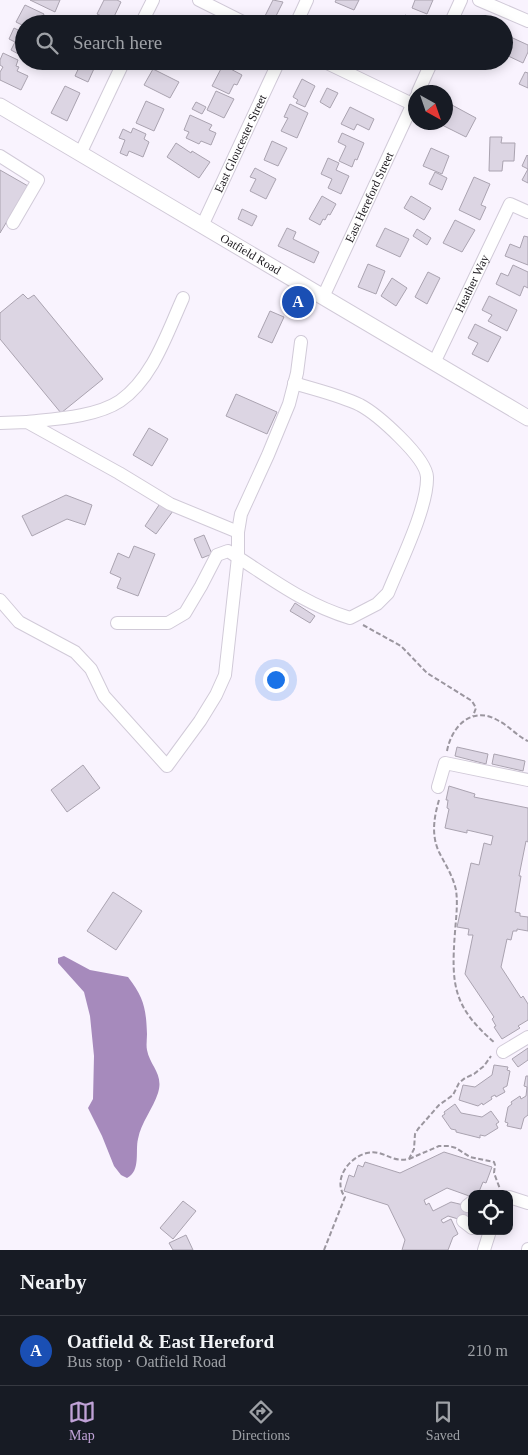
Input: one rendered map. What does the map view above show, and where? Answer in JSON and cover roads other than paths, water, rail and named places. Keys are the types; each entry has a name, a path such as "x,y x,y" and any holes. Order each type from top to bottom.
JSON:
{"main road":[{"name":"Oatfield Road","path":"0,106 528,418"}],"street":[{"path":"146,15 153,0"},
{"path":"199,0 229,15"},
{"path":"300,15 307,0"},
{"path":"454,15 461,0"},
{"path":"479,0 528,21"},
{"path":"80,154 120,70"},
{"name":"East Gloucester Street","path":"202,226 275,70"},
{"path":"345,70 408,95"},
{"name":"East Hereford Street","path":"421,85 428,70"},
{"name":"East Hereford Street","path":"323,297 408,113"},
{"path":"0,156 38,180 12,222"},
{"name":"Heather Way","path":"434,363 510,204 528,212"},
{"path":"0,423 65,418 92,412 119,402 138,384 152,365 183,298"},
{"path":"0,600 19,622 76,652 91,669 104,696 167,766 200,721 216,695 225,675 238,557 240,514 289,404 301,342"},
{"path":"117,623 168,623 185,613 217,555 228,551 276,584 329,612 350,618 377,604 388,593 425,496 427,475 422,462 404,441 362,406 294,383"},
{"path":"27,422 119,472 170,504 238,532"},
{"path":"438,787 444,763 528,780"},
{"path":"501,1049 528,1037"},
{"path":"513,1198 528,1203"}],"place":[{"name":"Oatfield & East Hereford","path":"298,302"}]}
